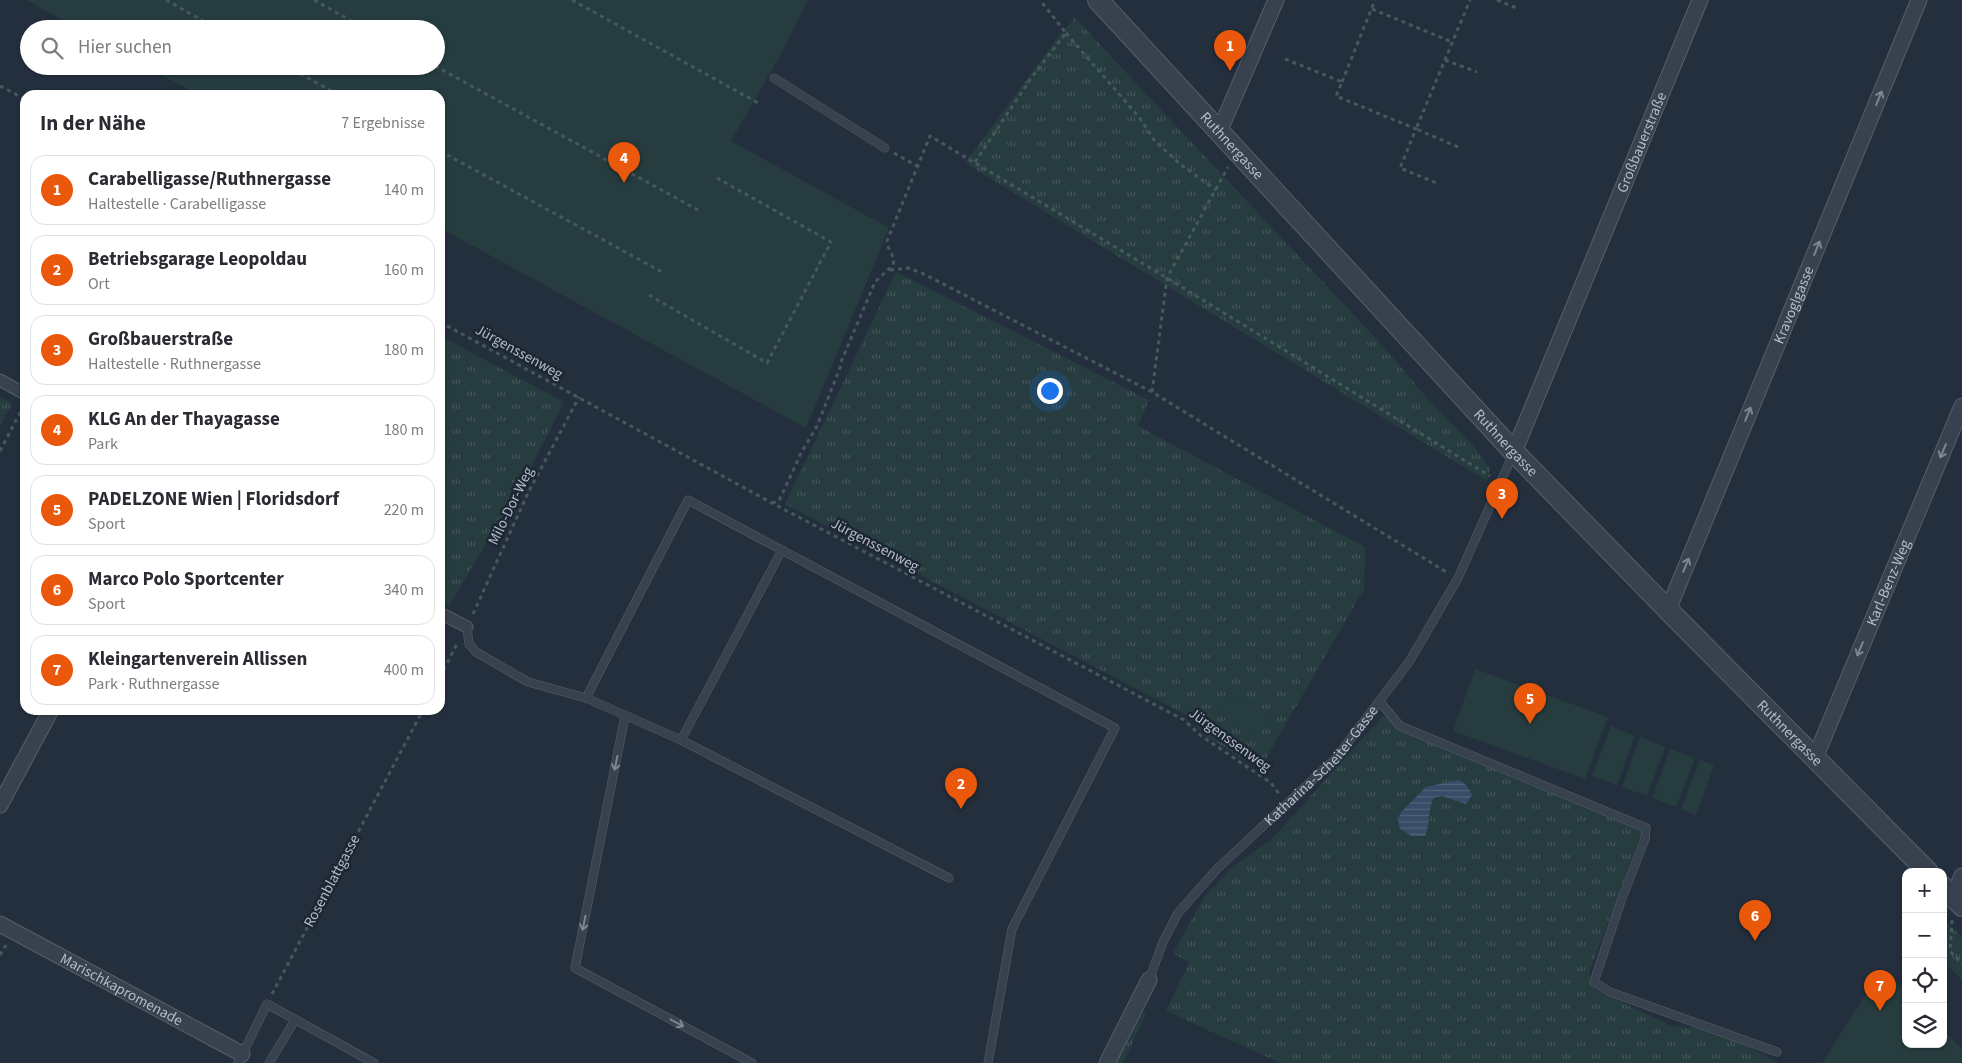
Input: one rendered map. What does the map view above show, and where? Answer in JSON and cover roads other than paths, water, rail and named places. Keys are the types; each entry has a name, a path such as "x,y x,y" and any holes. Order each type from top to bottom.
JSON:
{"street":[{"name":"Ruthnergasse","path":"1098,0 1514,452 1924,868"},
{"path":"1219,132 1276,0"},
{"name":"Großbauerstraße","path":"1514,452 1700,0"},
{"name":"Kravoglgasse","path":"1668,610 1919,0"},
{"path":"0,380 20,391"},
{"name":"Karl-Benz-Weg","path":"1815,758 1962,406"},
{"path":"445,616 467,627"},
{"path":"0,805 49,715"},
{"path":"1953,897 1962,876"},
{"name":"Marischkapromenade","path":"0,924 240,1058"},
{"name":"Katharina-Scheiter-Gasse","path":"1107,1063 1150,980"}],"lane":[{"path":"774,78 885,148"},
{"name":"Katharina-Scheiter-Gasse","path":"1150,980 1163,942 1178,913 1217,869 1336,758 1409,662 1458,578 1514,452"},
{"path":"586,698 688,500 1115,728 1012,929 988,1063"},
{"path":"681,740 782,550"},
{"path":"467,627 469,644 476,652 528,682 586,698 681,740 949,878"},
{"path":"1380,702 1400,726 1646,828 1645,839 1621,901 1594,982 1610,992 1778,1052"},
{"path":"625,716 575,968 752,1063"},
{"path":"240,1058 267,1004 374,1063"},
{"path":"270,1063 295,1020"}],"water":[{"path":"1458,780 1463,782 1472,795 1466,804 1442,796 1434,798 1430,806 1425,836 1412,836 1400,829 1398,819 1401,812 1426,787"}],"place":[{"name":"Carabelligasse/Ruthnergasse","path":"1230,71"},
{"name":"KLG An der Thayagasse","path":"624,183"},
{"name":"Großbauerstraße","path":"1502,519"},
{"name":"PADELZONE Wien | Floridsdorf","path":"1530,724"},
{"name":"Betriebsgarage Leopoldau","path":"961,809"},
{"name":"Marco Polo Sportcenter","path":"1755,941"},
{"name":"Kleingartenverein Allissen","path":"1880,1011"}]}
